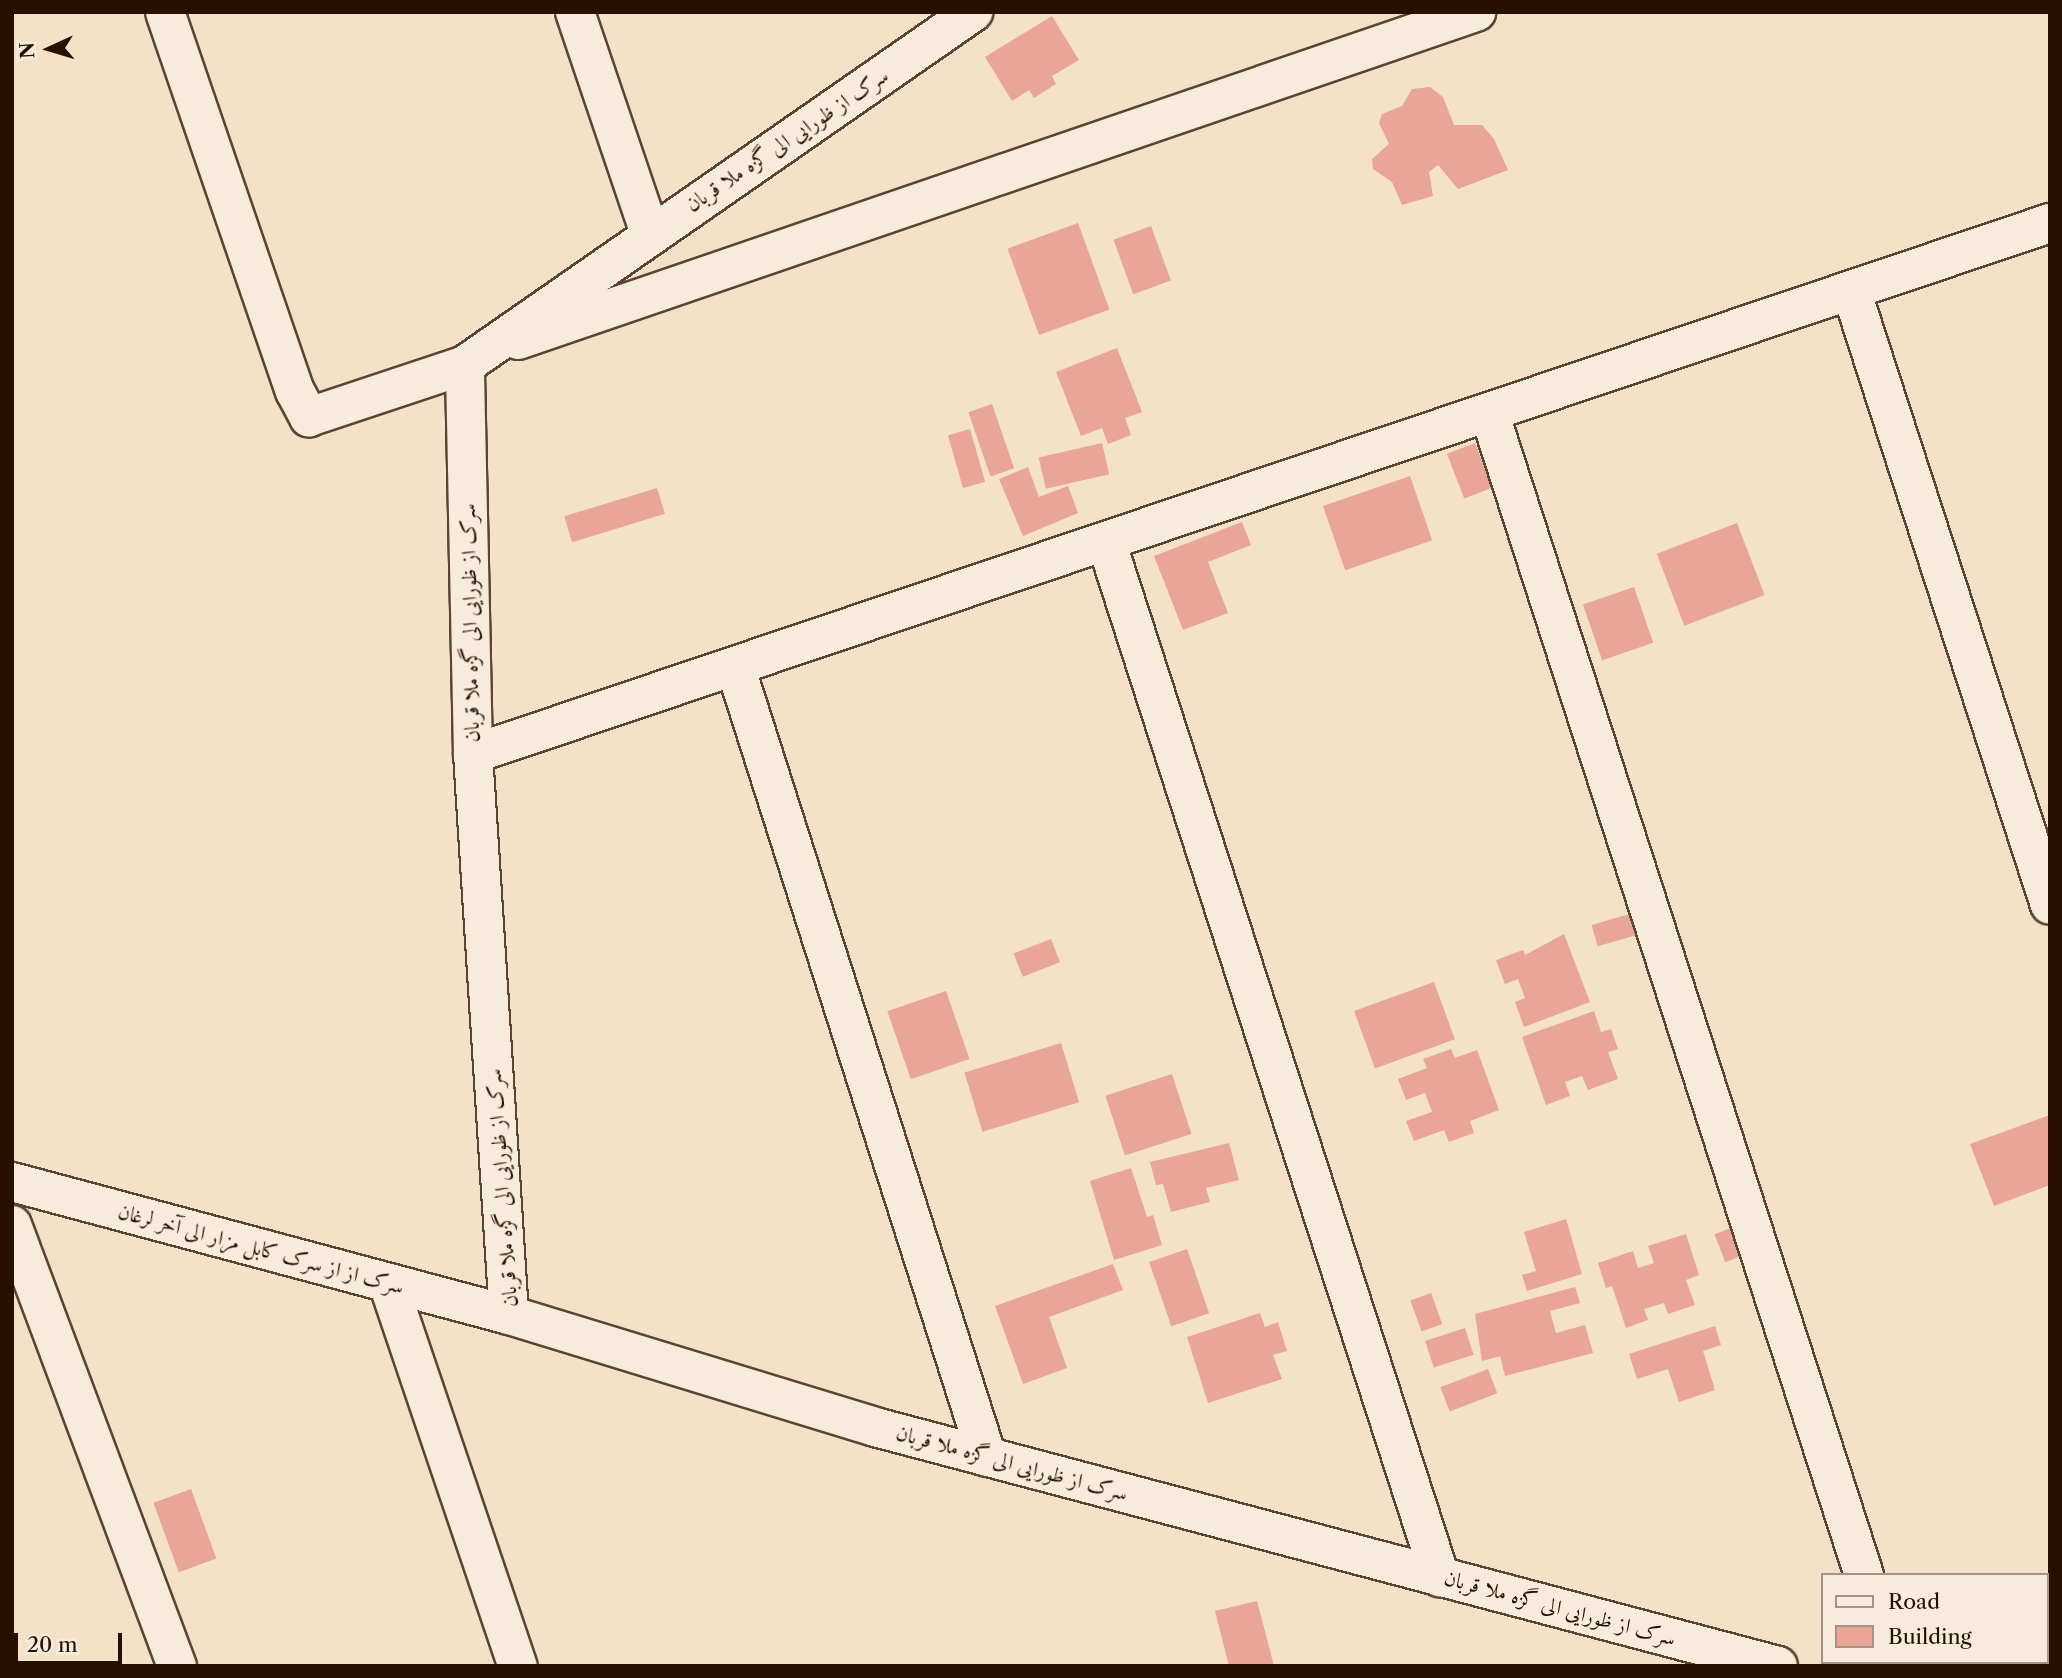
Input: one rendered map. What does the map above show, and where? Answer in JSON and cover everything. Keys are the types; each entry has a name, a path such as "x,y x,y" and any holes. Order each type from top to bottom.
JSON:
{"street":[{"path":"165,12 295,391 309,416 1476,12"},
{"path":"575,12 650,234"},
{"name":"سرک از ظورایی الی گزه ملا قربان","path":"973,12 650,234 479,357 473,754 509,1315 987,1457 1778,1666"},
{"path":"473,754 2050,223"},
{"path":"1851,290 2050,905"},
{"path":"1489,412 1863,1573"},
{"path":"1106,541 1440,1577"},
{"path":"735,666 987,1457"},
{"name":"سرک از از سرک کابل مزار الی آخر لرغان","path":"12,1182 509,1315"},
{"path":"12,1225 177,1666"},
{"path":"388,1283 518,1666"},
{"path":"2043,1666 2050,1664"}],"building":[{"path":"1052,16 1079,60 1052,76 1056,84 1034,98 1029,90 1012,101 985,57"},
{"path":"1430,87 1443,97 1454,125 1482,125 1494,139 1508,170 1458,189 1438,165 1429,172 1433,196 1402,205 1392,182 1373,169 1372,159 1389,144 1379,123 1382,114 1402,106 1412,89"},
{"path":"1078,223 1109,309 1039,335 1008,249"},
{"path":"1151,226 1171,281 1133,294 1113,240"},
{"path":"1117,348 1142,412 1125,418 1131,435 1108,444 1102,428 1081,436 1056,372"},
{"path":"992,404 1014,468 991,476 968,412"},
{"path":"970,429 985,482 963,488 948,435"},
{"path":"1102,443 1109,474 1046,489 1039,458"},
{"path":"1475,443 1492,488 1464,499 1447,454"},
{"path":"1028,467 1039,497 1068,486 1078,513 1023,536 999,479"},
{"path":"1410,476 1432,540 1345,570 1323,506"},
{"path":"657,488 665,514 572,542 564,516"},
{"path":"1242,522 1251,545 1208,562 1228,613 1183,630 1154,556"},
{"path":"1737,523 1765,595 1684,626 1657,554"},
{"path":"1634,587 1653,643 1602,660 1583,605"},
{"path":"1630,914 1636,935 1598,946 1592,925"},
{"path":"1564,934 1590,1002 1524,1027 1515,1002 1525,998 1518,979 1505,984 1496,960 1523,950 1525,955"},
{"path":"1051,939 1060,962 1023,977 1014,953"},
{"path":"1434,982 1455,1039 1375,1068 1354,1011"},
{"path":"946,991 969,1059 911,1079 887,1011"},
{"path":"1594,1011 1601,1032 1611,1029 1618,1049 1608,1052 1618,1079 1588,1090 1582,1076 1565,1082 1570,1096 1546,1105 1522,1037"},
{"path":"1061,1043 1079,1102 983,1132 964,1073"},
{"path":"1451,1049 1455,1058 1477,1050 1499,1110 1470,1121 1474,1133 1449,1142 1444,1130 1414,1141 1406,1121 1432,1112 1425,1093 1406,1100 1398,1079 1427,1068 1423,1059"},
{"path":"1172,1074 1191,1134 1125,1156 1105,1096"},
{"path":"2050,1115 2050,1185 1994,1206 1970,1144"},
{"path":"1229,1143 1239,1180 1206,1188 1210,1202 1171,1212 1163,1184 1156,1185 1150,1162"},
{"path":"1131,1168 1147,1217 1153,1215 1162,1245 1114,1260 1090,1181"},
{"path":"1566,1219 1582,1274 1527,1291 1522,1275 1536,1271 1524,1232"},
{"path":"1736,1226 1747,1254 1725,1262 1715,1234"},
{"path":"1686,1234 1699,1275 1686,1280 1695,1305 1668,1314 1664,1303 1644,1309 1648,1320 1626,1328 1612,1286 1606,1288 1598,1263 1633,1251 1638,1268 1654,1263 1648,1246"},
{"path":"1187,1249 1209,1313 1171,1326 1149,1262"},
{"path":"1113,1264 1123,1290 1049,1317 1067,1368 1023,1384 995,1306"},
{"path":"1575,1287 1580,1303 1550,1311 1556,1333 1585,1325 1593,1353 1505,1376 1500,1356 1482,1361 1475,1314"},
{"path":"1431,1293 1442,1324 1422,1332 1410,1301"},
{"path":"1260,1313 1265,1327 1278,1322 1287,1351 1273,1355 1282,1379 1208,1403 1187,1337"},
{"path":"1715,1326 1721,1345 1703,1351 1715,1390 1679,1402 1668,1369 1637,1379 1629,1354"},
{"path":"1465,1328 1474,1355 1434,1368 1425,1341"},
{"path":"1488,1369 1497,1393 1450,1412 1440,1387"},
{"path":"191,1489 216,1559 179,1572 153,1503"},
{"path":"1257,1601 1274,1666 1229,1666 1215,1611"}]}
